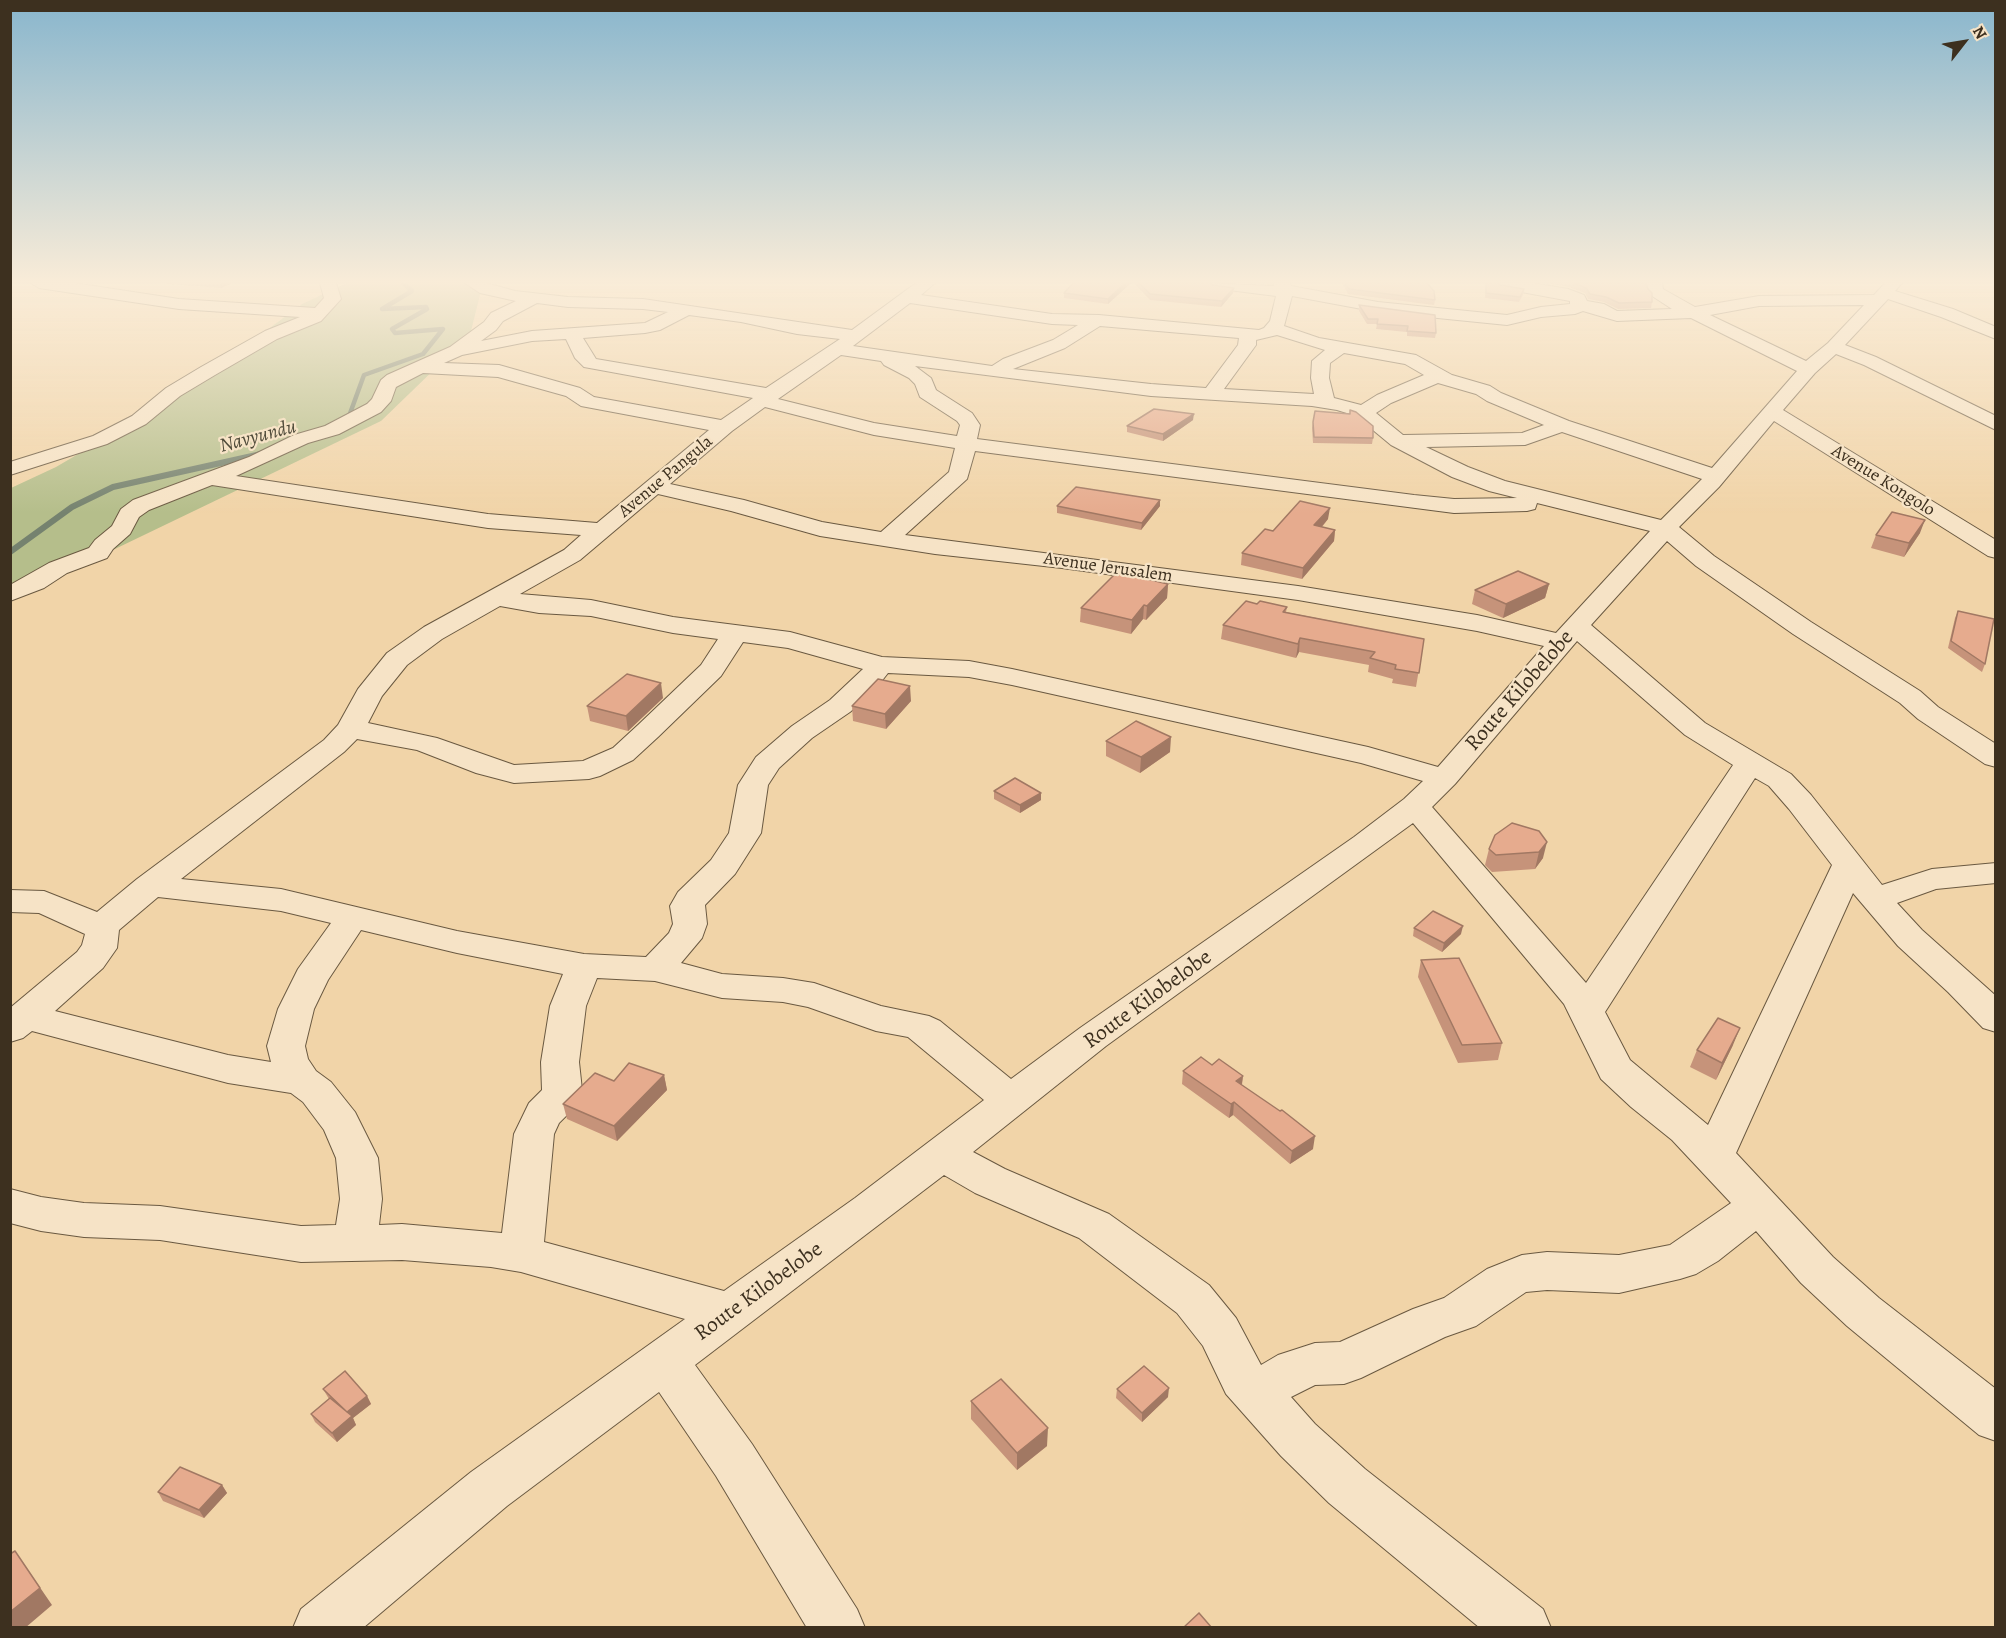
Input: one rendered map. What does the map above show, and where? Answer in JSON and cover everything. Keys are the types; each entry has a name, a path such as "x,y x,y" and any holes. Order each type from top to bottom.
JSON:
{"street":[{"path":"10,469 66,452 113,434 139,420 165,398 228,359"},
{"path":"10,594 35,583 58,568 99,552 122,529 134,509 256,461 301,438 343,426 374,408 381,401 388,384 394,378 439,359"},
{"path":"586,359 590,363 767,398 874,429 1454,506 1561,502"},
{"name":"Avenue Pangula","path":"102,928 114,914 149,885 334,746 350,729 369,694 397,659 433,633 572,555 725,427 824,359"},
{"path":"887,539 959,474 970,425 965,417 927,393 924,382 916,374 888,359"},
{"path":"906,359 995,372 1210,395 1325,402 1363,412 1398,441 1460,472 1497,486 1666,528 1704,561 1802,628 1910,697 1928,713 1995,758"},
{"path":"995,372 1018,359"},
{"path":"1210,395 1236,359"},
{"path":"1323,359 1321,361 1320,378 1325,402"},
{"path":"1409,359 1440,375 1483,390 1494,397 1562,424 1716,476"},
{"name":"Route Kilobelobe","path":"320,1628 489,1489 666,1362 728,1312 870,1210 1093,1037 1415,806 1444,778 1570,634 1820,359"},
{"path":"1845,359 1870,361 1995,424"},
{"path":"422,368 499,371 563,388 588,402 725,427"},
{"path":"1363,412 1384,399 1440,375"},
{"name":"Avenue Kongolo","path":"1771,411 1995,551"},
{"path":"1398,441 1525,439 1562,424"},
{"path":"207,479 488,521 601,530"},
{"name":"Avenue Jerusalem","path":"655,487 736,505 820,529 1299,593 1477,623 1570,634"},
{"path":"497,598 538,605 591,608 673,625 736,632 813,645 881,665 969,669 1012,677 1368,756 1444,778"},
{"path":"350,729 396,736 427,744 487,767 514,774 589,770 623,754 655,724 711,670 736,632"},
{"path":"1570,634 1611,658 1695,729 1780,780 1800,802 1875,899 1910,938 1961,983 1995,1019"},
{"path":"655,969 685,938 690,924 687,906 690,900 723,867 745,833 753,785 767,763 802,732 840,706 863,686 881,665"},
{"path":"1585,1013 1750,762"},
{"path":"1415,806 1579,998 1615,1069 1714,1156 1757,1207 1817,1270 1863,1312 1995,1419"},
{"path":"1714,1156 1848,866"},
{"path":"1875,899 1932,879 1995,873"},
{"path":"149,885 281,900 457,942 584,966 655,969 722,986 783,990 814,996 876,1018 916,1025 927,1030 1012,1102"},
{"path":"10,901 44,902 102,928 99,948 90,960 18,1022"},
{"path":"353,916 320,964 296,1009 286,1046 289,1060 302,1081 317,1092 341,1123 357,1158 361,1199 355,1243"},
{"path":"521,1254 534,1134 543,1114 555,1103 562,1090 560,1062 568,1006 584,966"},
{"path":"18,1022 228,1069 302,1081"},
{"path":"942,1155 990,1181 1094,1226 1193,1299 1220,1332 1243,1380 1298,1440 1347,1486 1524,1628"},
{"path":"10,1206 41,1214 84,1220 160,1223 301,1244 454,1245 521,1254 728,1312"},
{"path":"1257,1396 1271,1384 1295,1370 1316,1364 1344,1363 1429,1323 1460,1312 1503,1282 1522,1274 1547,1271 1619,1274 1680,1261 1702,1248 1757,1207"},
{"path":"666,1362 734,1460 838,1628"}],"green space":[{"path":"227,359 445,359 381,421 11,599 11,488 56,467 181,394"}],"building":[{"path":"1154,409 1194,414 1163,434 1127,426"},
{"path":"1350,410 1373,426 1373,438 1314,437 1315,411 1350,414"},
{"path":"1076,487 1160,500 1142,523 1057,506"},
{"path":"1300,501 1330,508 1314,525 1335,530 1303,568 1242,553 1265,529 1273,531"},
{"path":"1892,512 1925,520 1909,543 1876,535"},
{"path":"1518,571 1549,584 1506,604 1475,590"},
{"path":"1117,572 1168,584 1147,606 1144,605 1132,620 1081,608"},
{"path":"1246,601 1257,604 1260,601 1287,607 1283,612 1424,639 1419,673 1395,669 1396,665 1370,658 1375,652 1300,638 1298,644 1223,625"},
{"path":"1958,611 1994,619 1985,664 1951,641"},
{"path":"627,674 661,683 626,716 587,706"},
{"path":"878,679 910,686 885,714 852,706"},
{"path":"1136,721 1171,737 1141,757 1106,741"},
{"path":"1015,778 1041,793 1020,805 994,791"},
{"path":"1512,823 1539,831 1547,842 1539,852 1496,855 1489,849 1495,835"},
{"path":"1433,911 1463,926 1444,943 1414,928"},
{"path":"1459,958 1502,1043 1462,1045 1421,960"},
{"path":"1718,1018 1740,1028 1722,1063 1697,1050"},
{"path":"1201,1057 1212,1065 1219,1059 1243,1076 1236,1081 1280,1111 1282,1110 1315,1136 1292,1151 1234,1102 1231,1104 1183,1071"},
{"path":"629,1063 664,1075 614,1126 563,1104 595,1073 614,1081"},
{"path":"1144,1366 1169,1388 1142,1413 1117,1389"},
{"path":"345,1371 367,1396 347,1412 323,1389"},
{"path":"1001,1379 1048,1428 1017,1453 971,1401"},
{"path":"330,1398 352,1416 332,1433 311,1414"},
{"path":"180,1467 222,1485 199,1510 158,1492"},
{"path":"15,1551 40,1588 10,1612 10,1554"},
{"path":"1199,1613 1212,1628 1183,1628"}],"waterway":[{"name":"Navyundu","path":"345,421 348,419 364,375 408,359"},
{"name":"Navyundu","path":"10,552 72,507 113,487 261,454"}]}
